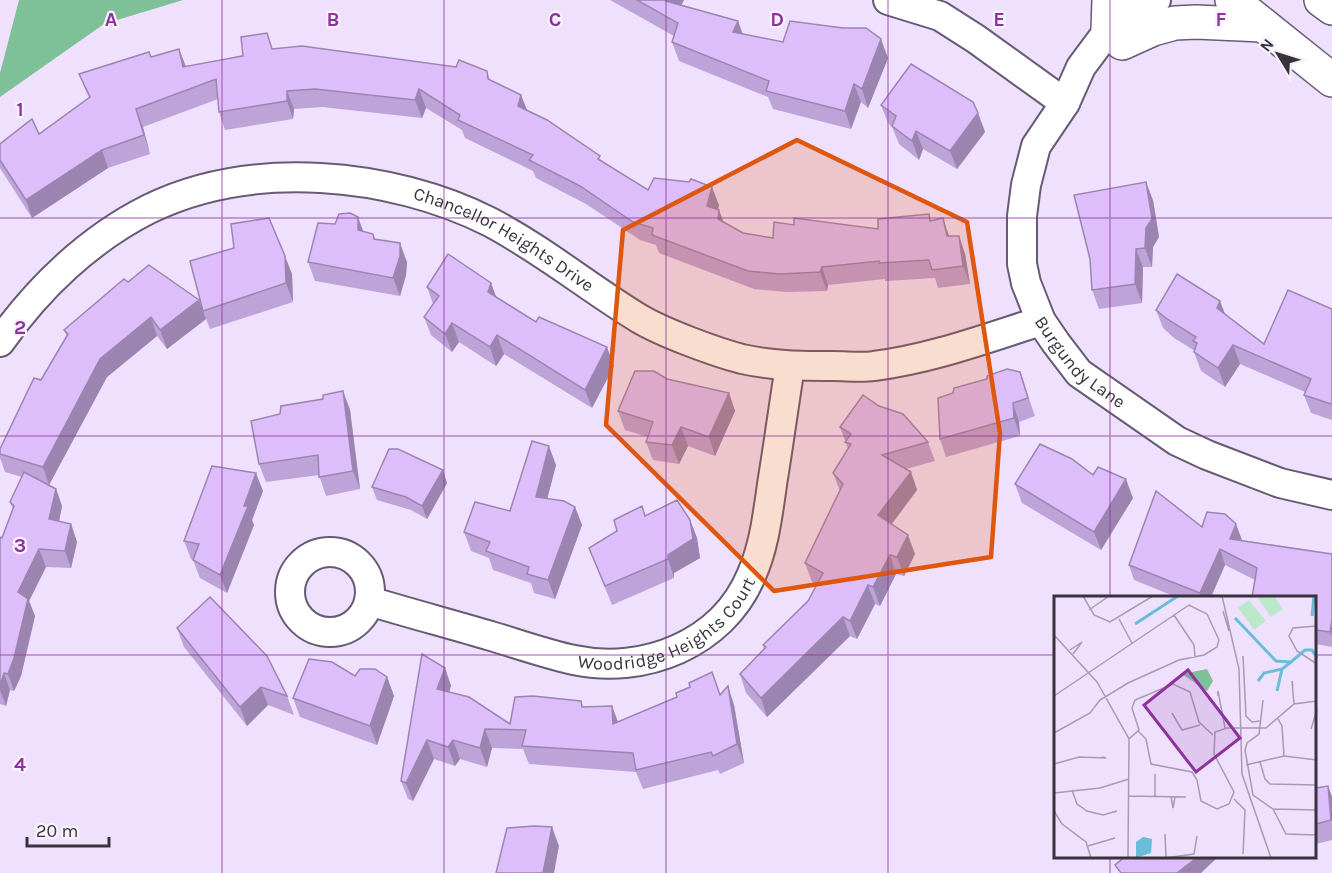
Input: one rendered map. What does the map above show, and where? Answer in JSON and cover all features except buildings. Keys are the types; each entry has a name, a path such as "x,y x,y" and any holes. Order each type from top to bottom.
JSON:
{"highway":[{"path":"1232,0 1332,80"},
{"path":"1322,0 1332,8"},
{"path":"1113,24 1153,29 1174,23 1196,22 1263,25"}],"street":[{"path":"888,0 940,16 976,39 1065,104"},
{"name":"Burgundy Lane","path":"1131,0 1081,67 1065,104 1036,146 1026,184 1022,216 1022,264 1026,283 1041,321 1079,373 1177,441 1280,483 1332,495"},
{"name":"Burgundy Lane","path":"1113,24 1156,0"},
{"name":"Chancellor Heights Drive","path":"0,342 21,312 73,261 104,237 150,209 198,191 239,182 287,178 340,179 397,189 439,200 489,222 538,250 643,320 692,341 741,358 790,366 872,366 932,355 1041,321"},
{"name":"Woodridge Heights Court","path":"369,601 575,660 611,664 639,662 669,654 688,645 715,626 735,603 754,568 761,549 790,366"}],"highlighted area":[{"path":"797,140 967,222 1000,433 991,557 774,591 606,425 623,230"}],"green space":[{"path":"19,0 183,0 104,24 0,97 0,73"}]}
